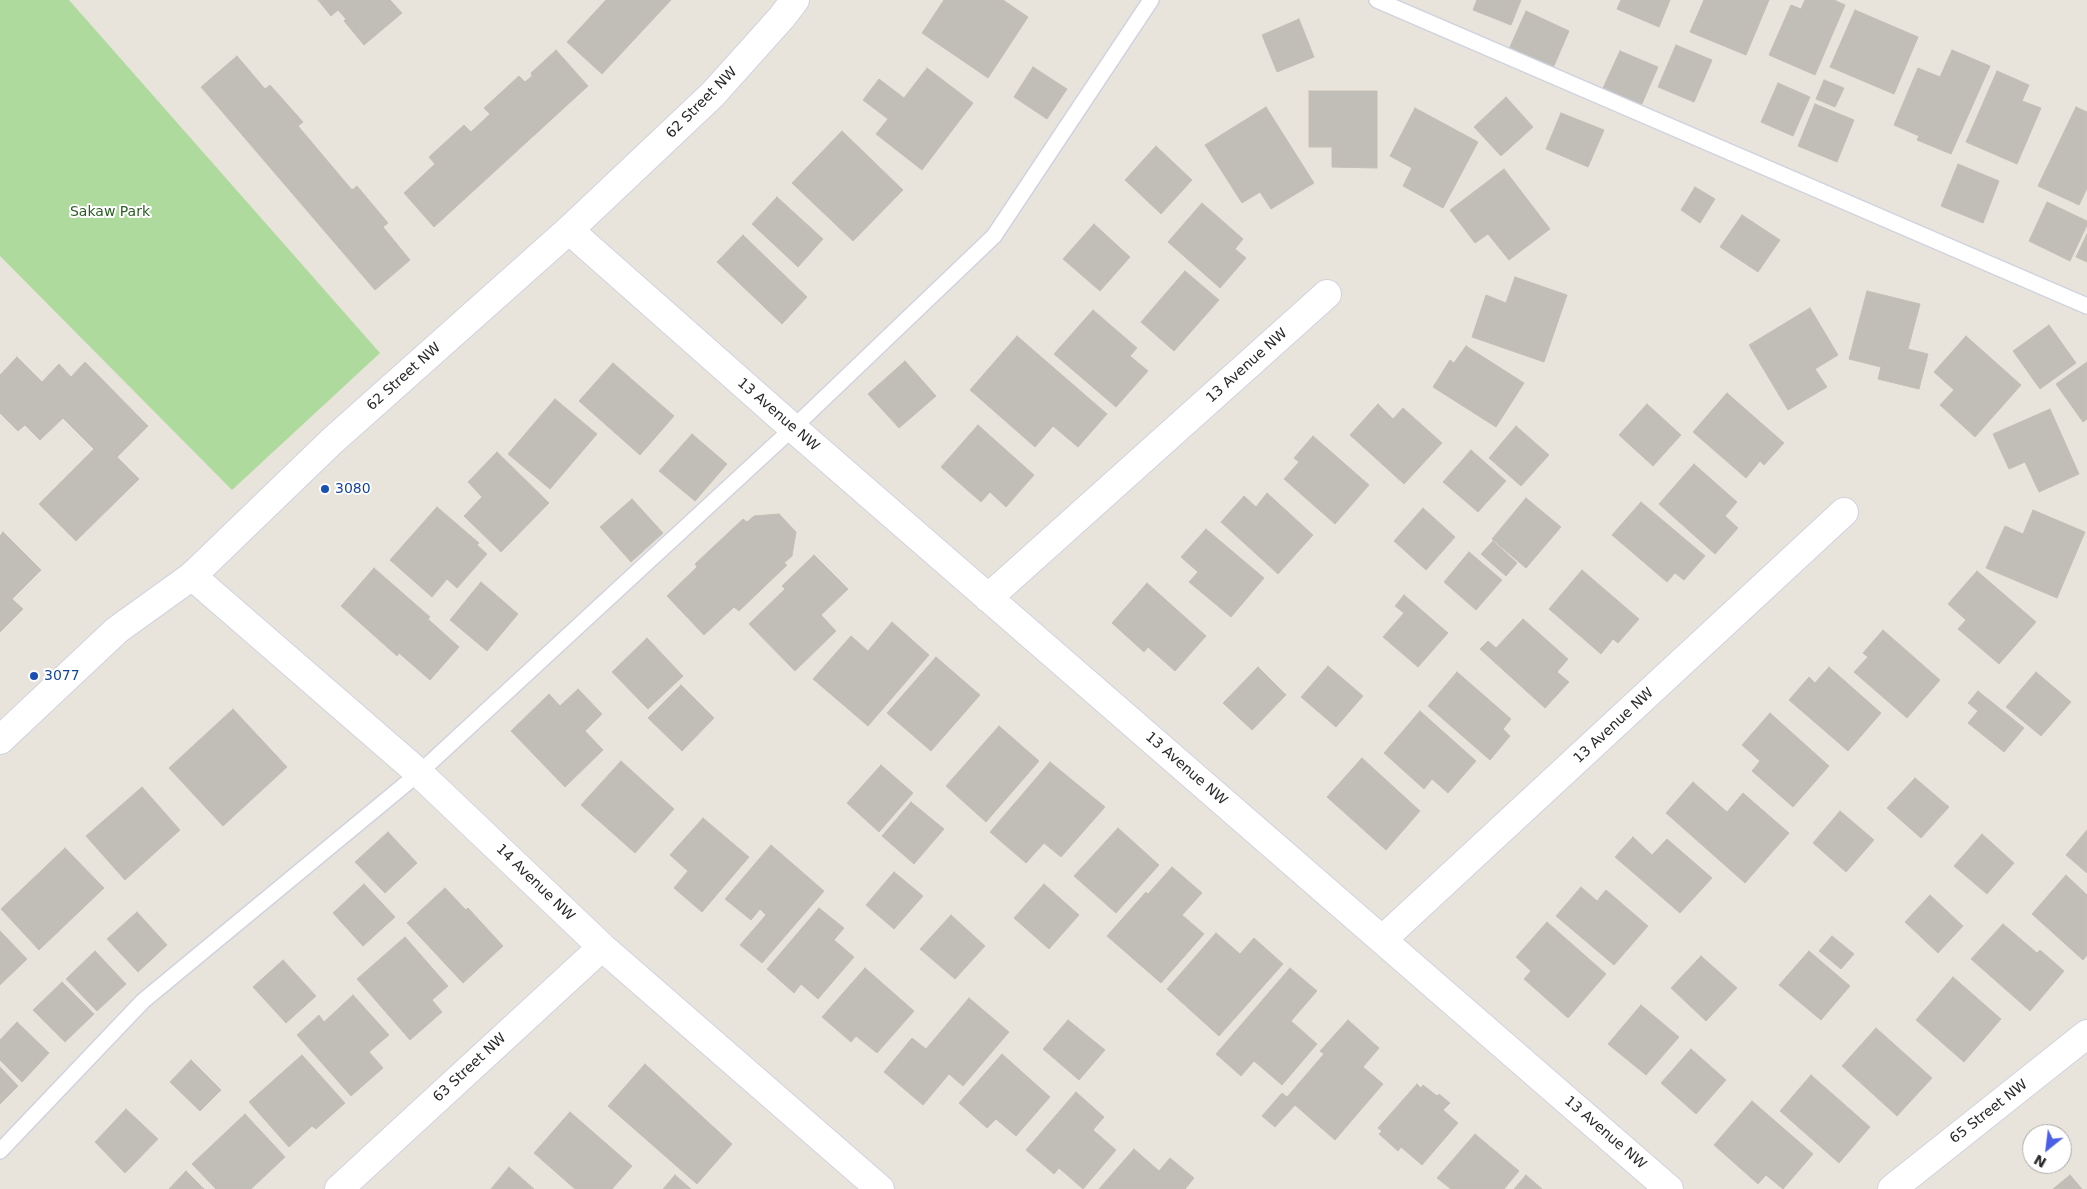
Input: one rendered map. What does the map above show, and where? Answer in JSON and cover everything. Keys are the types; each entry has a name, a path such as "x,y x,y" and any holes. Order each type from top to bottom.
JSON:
{"street":[{"name":"62 Street NW","path":"0,740 117,630 192,576 332,441 569,230 713,94 795,0"},
{"name":"13 Avenue NW","path":"569,230 793,428 1669,1189"},
{"name":"13 Avenue NW","path":"988,598 1327,294"},
{"name":"13 Avenue NW","path":"1383,939 1844,512"},
{"name":"14 Avenue NW","path":"192,576 419,773 602,947 880,1189"},
{"name":"63 Street NW","path":"339,1189 602,947"},
{"name":"65 Street NW","path":"1892,1189 2087,1034"}],"lane":[{"path":"0,1151 143,1001 419,773 793,428 994,236 1151,0"},
{"path":"1377,0 2087,306"}],"green space":[{"name":"Sakaw Park","path":"0,0 69,0 380,353 232,490 0,256"}],"building":[{"path":"318,0 390,0 402,13 364,45 344,21 346,19 338,10 331,16"},
{"path":"606,0 671,0 602,74 567,42"},
{"path":"944,0 1003,0 1028,17 988,78 922,33"},
{"path":"1477,0 1521,0 1511,25 1473,10"},
{"path":"1621,0 1670,0 1659,27 1617,9"},
{"path":"1704,0 1769,0 1746,55 1690,32"},
{"path":"1805,0 1834,0 1845,5 1815,75 1769,55 1791,5 1801,9"},
{"path":"1855,10 1918,37 1894,94 1830,67"},
{"path":"1526,11 1569,31 1553,68 1509,49"},
{"path":"1299,19 1314,57 1277,72 1262,35"},
{"path":"1676,45 1712,60 1694,102 1658,87"},
{"path":"556,50 588,86 434,227 404,193 435,164 429,157 464,125 471,132 490,114 484,108 519,76 525,82 532,76 531,73"},
{"path":"1952,50 1990,66 1951,154 1917,140 1919,136 1894,125 1918,68 1940,77"},
{"path":"1620,51 1658,67 1641,106 1603,88"},
{"path":"237,56 265,89 270,85 303,122 298,126 352,190 357,186 388,223 383,227 410,260 375,290 201,87"},
{"path":"1033,67 1067,89 1047,119 1014,97"},
{"path":"927,68 973,103 922,170 876,134 888,119 863,100 879,79 904,98"},
{"path":"1997,71 2029,85 2022,101 2041,108 2017,164 1966,142"},
{"path":"1824,80 1844,88 1835,107 1816,99"},
{"path":"1778,83 1810,97 1793,136 1761,122"},
{"path":"1309,91 1377,91 1377,168 1332,167 1332,147 1309,147"},
{"path":"1506,97 1533,127 1501,156 1474,127"},
{"path":"1815,104 1854,120 1837,162 1798,146"},
{"path":"1266,107 1314,183 1271,209 1260,192 1242,203 1205,145"},
{"path":"2076,107 2087,112 2087,188 2079,205 2038,186"},
{"path":"1415,108 1478,142 1443,208 1403,186 1412,168 1390,156"},
{"path":"1561,113 1604,130 1588,167 1546,149"},
{"path":"842,131 903,190 853,241 792,183"},
{"path":"1156,146 1192,180 1161,214 1125,180"},
{"path":"1958,164 1999,181 1983,223 1941,206"},
{"path":"1504,169 1550,229 1509,260 1488,234 1475,243 1450,210"},
{"path":"1695,187 1715,199 1700,223 1681,210"},
{"path":"777,197 823,239 798,267 752,224"},
{"path":"2047,202 2087,221 2087,225 2070,261 2029,241"},
{"path":"1202,203 1243,239 1235,249 1246,258 1220,288 1168,242"},
{"path":"1742,215 1780,240 1758,272 1720,247"},
{"path":"1094,224 1130,257 1100,291 1063,259"},
{"path":"2087,234 2087,262 2076,257"},
{"path":"743,235 807,297 782,324 717,262"},
{"path":"1185,271 1219,300 1174,351 1141,322"},
{"path":"1515,277 1567,295 1544,362 1472,337 1486,295 1506,303"},
{"path":"1867,291 1920,304 1908,349 1928,354 1919,389 1878,379 1881,367 1849,359"},
{"path":"1810,308 1838,355 1815,369 1827,387 1788,410 1749,345"},
{"path":"1093,310 1137,348 1130,356 1148,371 1116,407 1054,354"},
{"path":"2049,325 2076,363 2040,389 2013,351"},
{"path":"1017,336 1107,414 1078,447 1053,426 1035,447 970,390"},
{"path":"1966,336 2021,385 1975,437 1940,405 1954,390 1934,372"},
{"path":"1466,346 1524,383 1496,427 1433,387 1450,360 1454,363"},
{"path":"17,357 42,382 59,364 71,377 85,362 148,426 117,457 139,479 76,541 39,504 94,449 63,418 40,440 25,425 18,431 0,413 0,375"},
{"path":"905,361 936,396 899,428 868,394"},
{"path":"2087,362 2087,419 2083,422 2056,384"},
{"path":"613,363 674,416 640,455 579,401"},
{"path":"1727,393 1784,443 1764,465 1760,461 1746,478 1693,432"},
{"path":"555,399 597,434 550,489 508,454"},
{"path":"1378,404 1393,419 1403,408 1442,443 1404,484 1350,435"},
{"path":"1647,404 1681,435 1653,466 1619,435"},
{"path":"2050,409 2079,474 2039,492 2025,462 2009,469 1993,434"},
{"path":"978,425 1034,475 1006,507 990,492 981,502 941,467"},
{"path":"1516,426 1549,455 1521,486 1489,458"},
{"path":"692,434 727,464 695,501 659,471"},
{"path":"1313,436 1369,485 1335,524 1284,479 1299,462 1294,458"},
{"path":"1471,450 1506,481 1478,512 1443,482"},
{"path":"497,452 549,503 501,552 464,516 482,497 468,482"},
{"path":"1694,464 1737,502 1725,516 1738,528 1715,554 1659,504"},
{"path":"1267,493 1313,535 1278,574 1221,522 1244,496 1256,507"},
{"path":"1526,498 1561,527 1526,568 1492,539"},
{"path":"632,499 663,533 631,562 600,527"},
{"path":"1641,502 1705,556 1684,580 1675,573 1667,582 1612,535"},
{"path":"437,507 479,543 477,545 487,554 457,588 447,579 432,597 390,560"},
{"path":"1423,508 1455,537 1426,570 1394,541"},
{"path":"2033,510 2085,532 2057,598 1986,568 2005,526 2023,534"},
{"path":"779,514 796,532 792,556 784,563 787,565 739,611 734,607 704,635 667,596 697,567 695,564 743,519 747,522 754,516"},
{"path":"1206,529 1264,578 1231,617 1189,582 1198,572 1181,557"},
{"path":"3,532 41,570 12,599 23,609 0,632 0,536"},
{"path":"1493,541 1517,563 1506,576 1481,554"},
{"path":"1469,552 1502,580 1476,610 1444,582"},
{"path":"814,555 848,589 821,615 836,631 795,671 749,624 785,589 782,586"},
{"path":"374,568 430,617 428,619 459,647 430,680 399,653 397,656 341,606"},
{"path":"1582,570 1639,619 1618,643 1613,639 1601,654 1549,609"},
{"path":"1977,571 2036,622 1999,664 1958,629 1966,620 1948,604"},
{"path":"481,582 518,614 487,651 450,620"},
{"path":"1147,583 1206,636 1175,671 1148,647 1144,652 1112,623"},
{"path":"1404,595 1448,633 1418,667 1383,637 1404,613 1395,606"},
{"path":"1523,619 1568,659 1557,672 1569,682 1545,708 1480,649 1488,641 1496,648"},
{"path":"892,622 929,655 868,726 813,679 851,636 868,651"},
{"path":"1883,630 1940,680 1907,718 1854,672 1868,657 1863,653"},
{"path":"647,638 683,676 648,709 612,672"},
{"path":"936,657 980,695 931,751 887,713"},
{"path":"1328,666 1363,696 1336,727 1301,697"},
{"path":"1258,667 1286,695 1252,730 1223,703"},
{"path":"1829,667 1881,713 1848,751 1789,700 1809,677 1815,683"},
{"path":"1457,672 1511,719 1503,729 1510,736 1490,760 1428,706"},
{"path":"2036,672 2071,702 2041,736 2006,707"},
{"path":"681,685 714,718 682,751 648,718"},
{"path":"578,689 602,714 585,731 603,750 565,787 511,731 549,694 560,706"},
{"path":"1978,691 2024,728 2004,752 1968,723 1978,711 1968,703"},
{"path":"233,709 287,767 223,826 169,768"},
{"path":"1420,711 1476,761 1448,793 1432,779 1424,789 1384,753"},
{"path":"1770,713 1829,766 1793,807 1752,771 1760,761 1742,745"},
{"path":"999,726 1039,761 986,822 946,786"},
{"path":"1362,758 1420,811 1386,850 1327,797"},
{"path":"621,761 674,809 635,853 581,805"},
{"path":"1050,762 1105,807 1061,857 1044,843 1026,863 990,832"},
{"path":"881,765 913,793 879,832 847,803"},
{"path":"1915,778 1949,807 1921,838 1887,808"},
{"path":"1693,782 1727,812 1743,793 1789,833 1745,883 1666,813"},
{"path":"142,787 180,830 125,880 86,836"},
{"path":"911,802 944,829 914,864 882,836"},
{"path":"1840,811 1874,840 1846,872 1813,843"},
{"path":"703,818 749,857 702,912 674,888 688,871 670,855"},
{"path":"1118,828 1159,865 1116,913 1074,876"},
{"path":"2087,830 2087,873 2066,855"},
{"path":"388,832 417,863 385,893 355,862"},
{"path":"1982,834 2014,863 1987,894 1954,866"},
{"path":"1633,837 1652,855 1667,839 1712,878 1680,913 1615,857"},
{"path":"771,845 824,891 762,963 740,945 766,915 760,909 751,920 725,899"},
{"path":"65,848 104,888 39,950 1,909"},
{"path":"1172,867 1202,893 1182,915 1204,934 1161,983 1107,936 1146,892 1148,894"},
{"path":"894,872 923,896 894,929 866,905"},
{"path":"2066,875 2087,895 2087,955 2083,960 2032,914"},
{"path":"364,884 395,917 363,946 333,913"},
{"path":"1044,884 1079,915 1049,949 1014,918"},
{"path":"1581,887 1597,901 1606,890 1648,926 1614,965 1556,916"},
{"path":"445,888 466,910 468,908 503,946 463,983 407,923"},
{"path":"1930,895 1963,926 1938,953 1905,922"},
{"path":"819,908 844,928 834,940 854,957 818,999 801,984 794,993 767,969"},
{"path":"137,912 167,945 138,972 107,939"},
{"path":"951,915 985,946 955,979 920,949"},
{"path":"1547,922 1606,974 1568,1018 1524,979 1531,971 1516,957"},
{"path":"2003,924 2037,953 2040,950 2064,971 2030,1011 1971,959"},
{"path":"0,931 27,959 0,985"},
{"path":"1216,933 1240,954 1254,938 1283,964 1219,1036 1167,989"},
{"path":"1832,936 1854,954 1841,969 1819,951"},
{"path":"405,937 448,986 432,1000 442,1012 410,1040 357,979"},
{"path":"95,951 126,984 97,1011 66,979"},
{"path":"1809,951 1850,986 1821,1020 1779,985"},
{"path":"1701,956 1737,988 1706,1021 1671,988"},
{"path":"283,960 316,996 286,1023 253,987"},
{"path":"865,968 914,1011 877,1053 856,1036 851,1042 822,1017"},
{"path":"1290,968 1317,991 1291,1021 1317,1044 1282,1085 1254,1061 1241,1076 1216,1054"},
{"path":"1953,977 2001,1019 1964,1062 1916,1020"},
{"path":"62,982 94,1014 65,1042 33,1010"},
{"path":"353,995 389,1035 369,1052 383,1068 351,1096 297,1035 319,1015 324,1022"},
{"path":"969,998 1009,1032 963,1086 949,1074 923,1105 884,1072 912,1038 926,1049"},
{"path":"1641,1005 1679,1037 1646,1075 1608,1044"},
{"path":"1068,1020 1105,1050 1079,1080 1043,1049"},
{"path":"1348,1020 1379,1048 1363,1067 1383,1084 1335,1140 1295,1105 1275,1127 1262,1116 1282,1093 1287,1097 1324,1054 1320,1051"},
{"path":"17,1022 49,1053 22,1082 0,1060 0,1040"},
{"path":"1876,1028 1932,1078 1897,1116 1842,1066"},
{"path":"1691,1049 1726,1080 1696,1114 1661,1083"},
{"path":"1002,1054 1050,1097 1016,1136 996,1119 987,1128 959,1103"},
{"path":"302,1055 345,1103 316,1129 312,1126 289,1147 249,1102"},
{"path":"191,1060 221,1090 200,1111 170,1082"},
{"path":"645,1064 732,1144 697,1184 608,1106"},
{"path":"0,1067 18,1086 0,1104"},
{"path":"1811,1075 1870,1127 1839,1163 1780,1111"},
{"path":"1417,1084 1421,1088 1423,1085 1437,1096 1439,1094 1450,1103 1443,1110 1458,1123 1422,1165 1401,1147 1398,1151 1379,1134 1382,1131 1378,1128"},
{"path":"1076,1092 1104,1117 1093,1130 1116,1150 1083,1189 1059,1168 1054,1174 1026,1150"},
{"path":"1752,1101 1813,1154 1783,1189 1766,1175 1758,1184 1714,1145"},
{"path":"126,1109 158,1139 125,1173 95,1142"},
{"path":"570,1112 632,1166 612,1189 575,1189 534,1153"},
{"path":"245,1114 285,1157 251,1189 216,1189 192,1164"},
{"path":"1475,1134 1519,1171 1504,1189 1451,1189 1437,1178"},
{"path":"1134,1149 1159,1171 1170,1158 1194,1178 1185,1189 1099,1189"},
{"path":"509,1167 534,1189 491,1189"},
{"path":"186,1171 204,1189 169,1189"},
{"path":"675,1175 691,1189 663,1189"},
{"path":"1526,1175 1542,1189 1514,1189"},
{"path":"2070,1175 2082,1189 2053,1189"}],"place":[{"name":"3080","path":"325,489"},
{"name":"3077","path":"34,676"}]}
